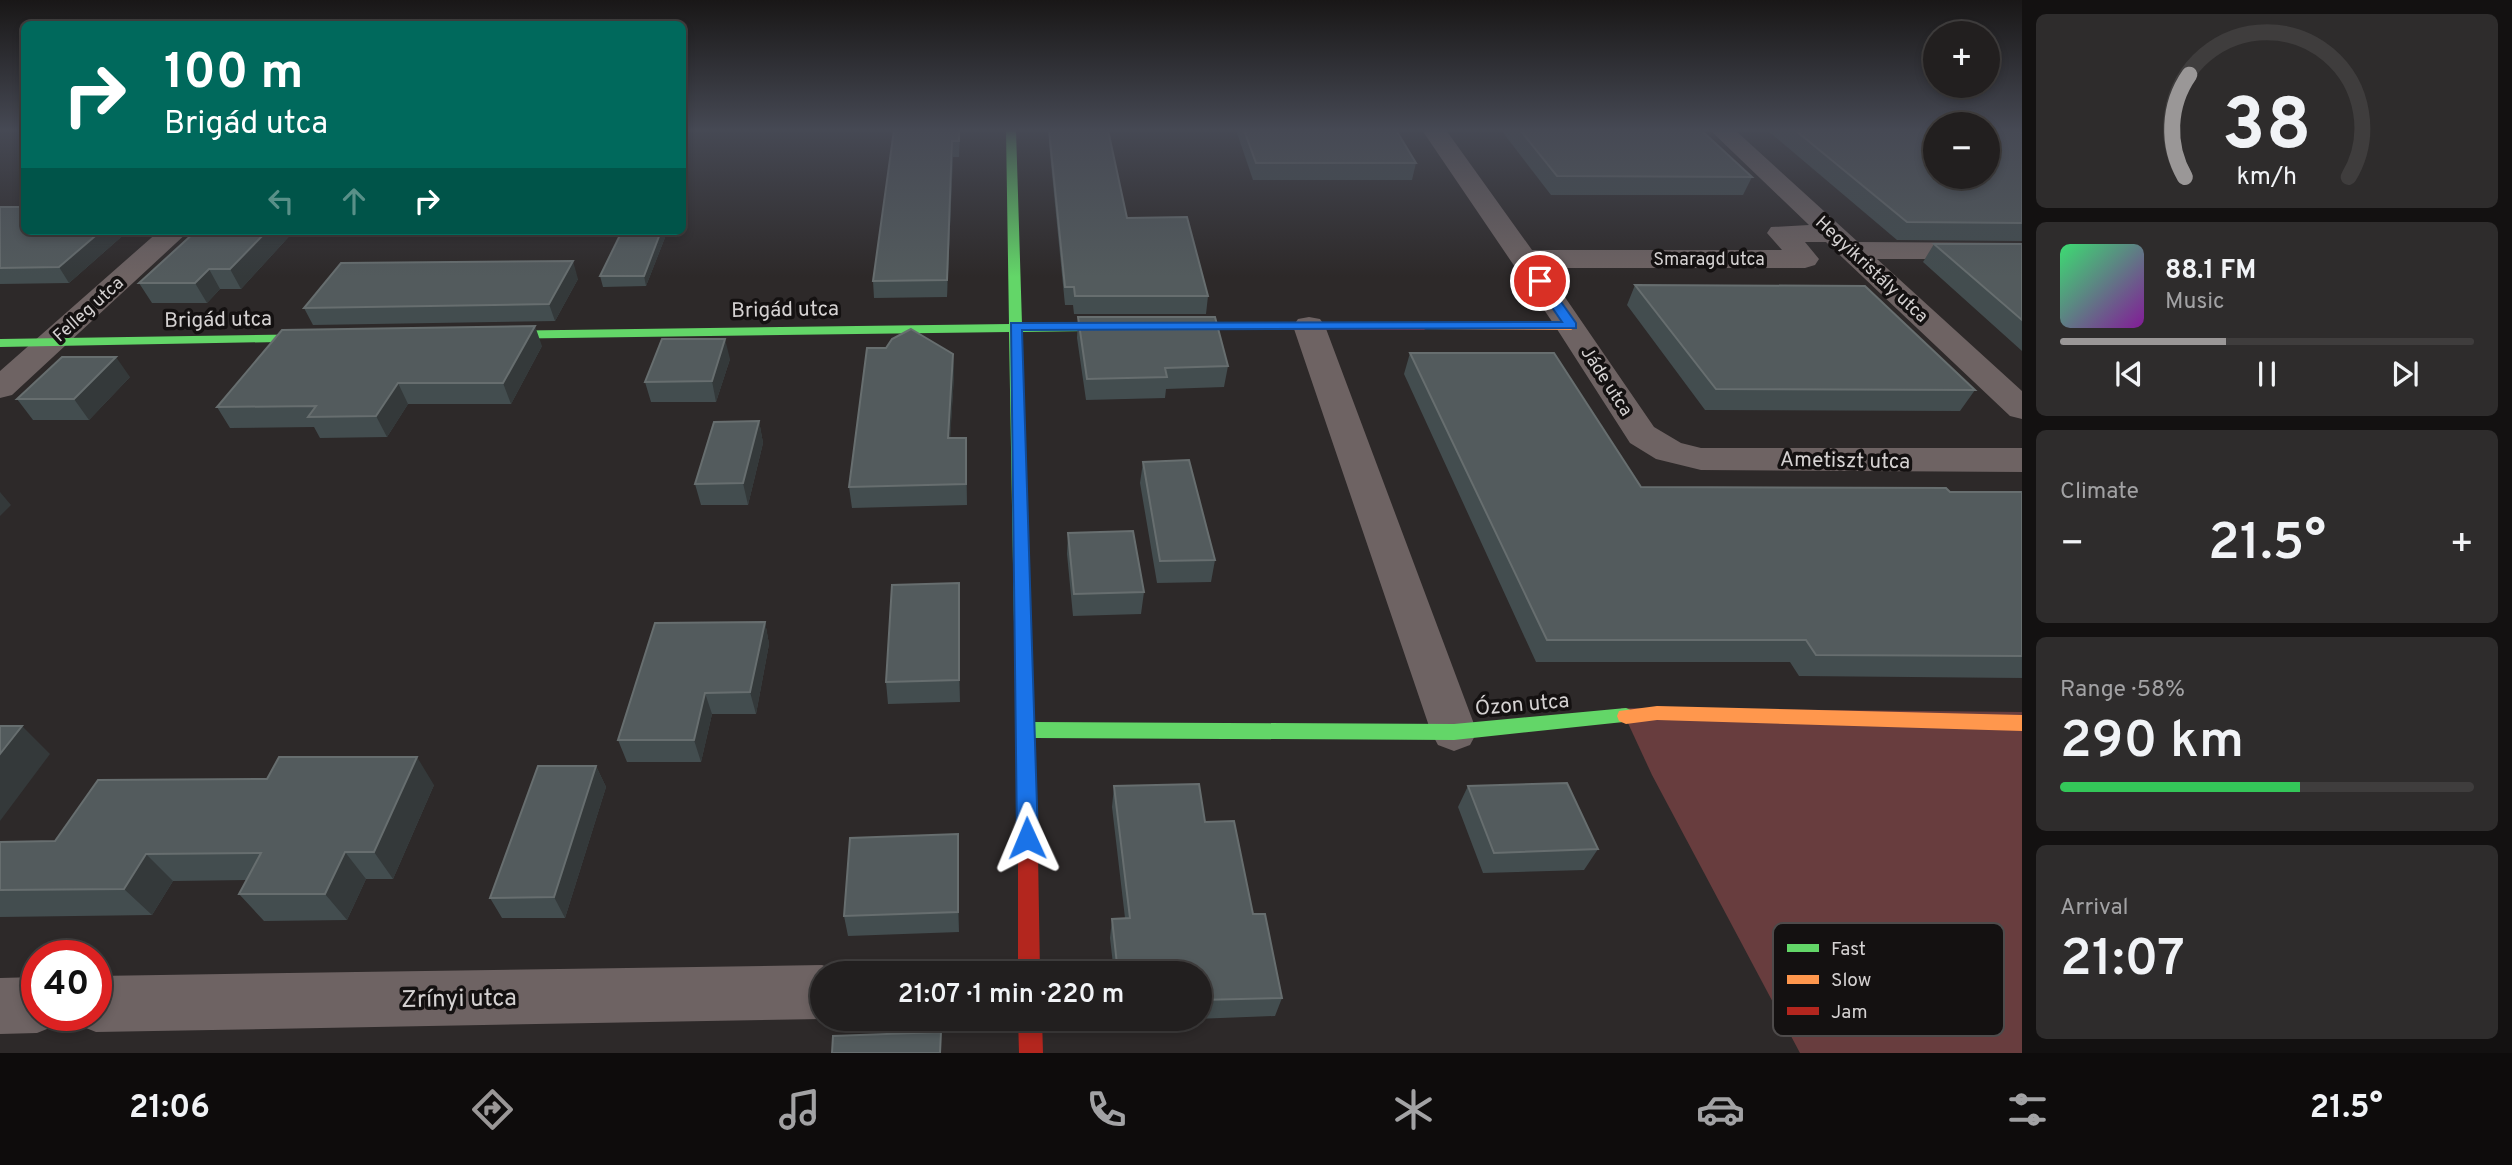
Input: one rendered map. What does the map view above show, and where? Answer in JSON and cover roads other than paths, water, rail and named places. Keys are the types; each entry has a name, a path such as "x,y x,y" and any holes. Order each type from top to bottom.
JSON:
{"street":[{"path":"1012,179 1026,730 1029,961"},
{"name":"Jáde utca","path":"1468,179 1571,326 1642,435 1669,451"},
{"name":"Hegyikristály utca","path":"1775,179 2022,409"},
{"name":"Smaragd utca","path":"1524,259 1805,259 1781,233 1842,242"},
{"name":"Felleg utca","path":"0,388 172,235"},
{"path":"1842,242 2022,251"},
{"name":"Brigád utca","path":"470,335 1015,326 1571,326"},
{"path":"1309,326 1454,732"},
{"name":"Brigád utca","path":"0,343 344,338"},
{"name":"Ametiszt utca","path":"1669,451 1702,459 2022,460"},
{"name":"Ózon utca","path":"1026,730 1454,732 1657,713 2022,723"},
{"name":"Zrínyi utca","path":"112,1004 810,992"},
{"path":"0,1006 21,1005"},
{"path":"1030,1031 1031,1053"}]}
